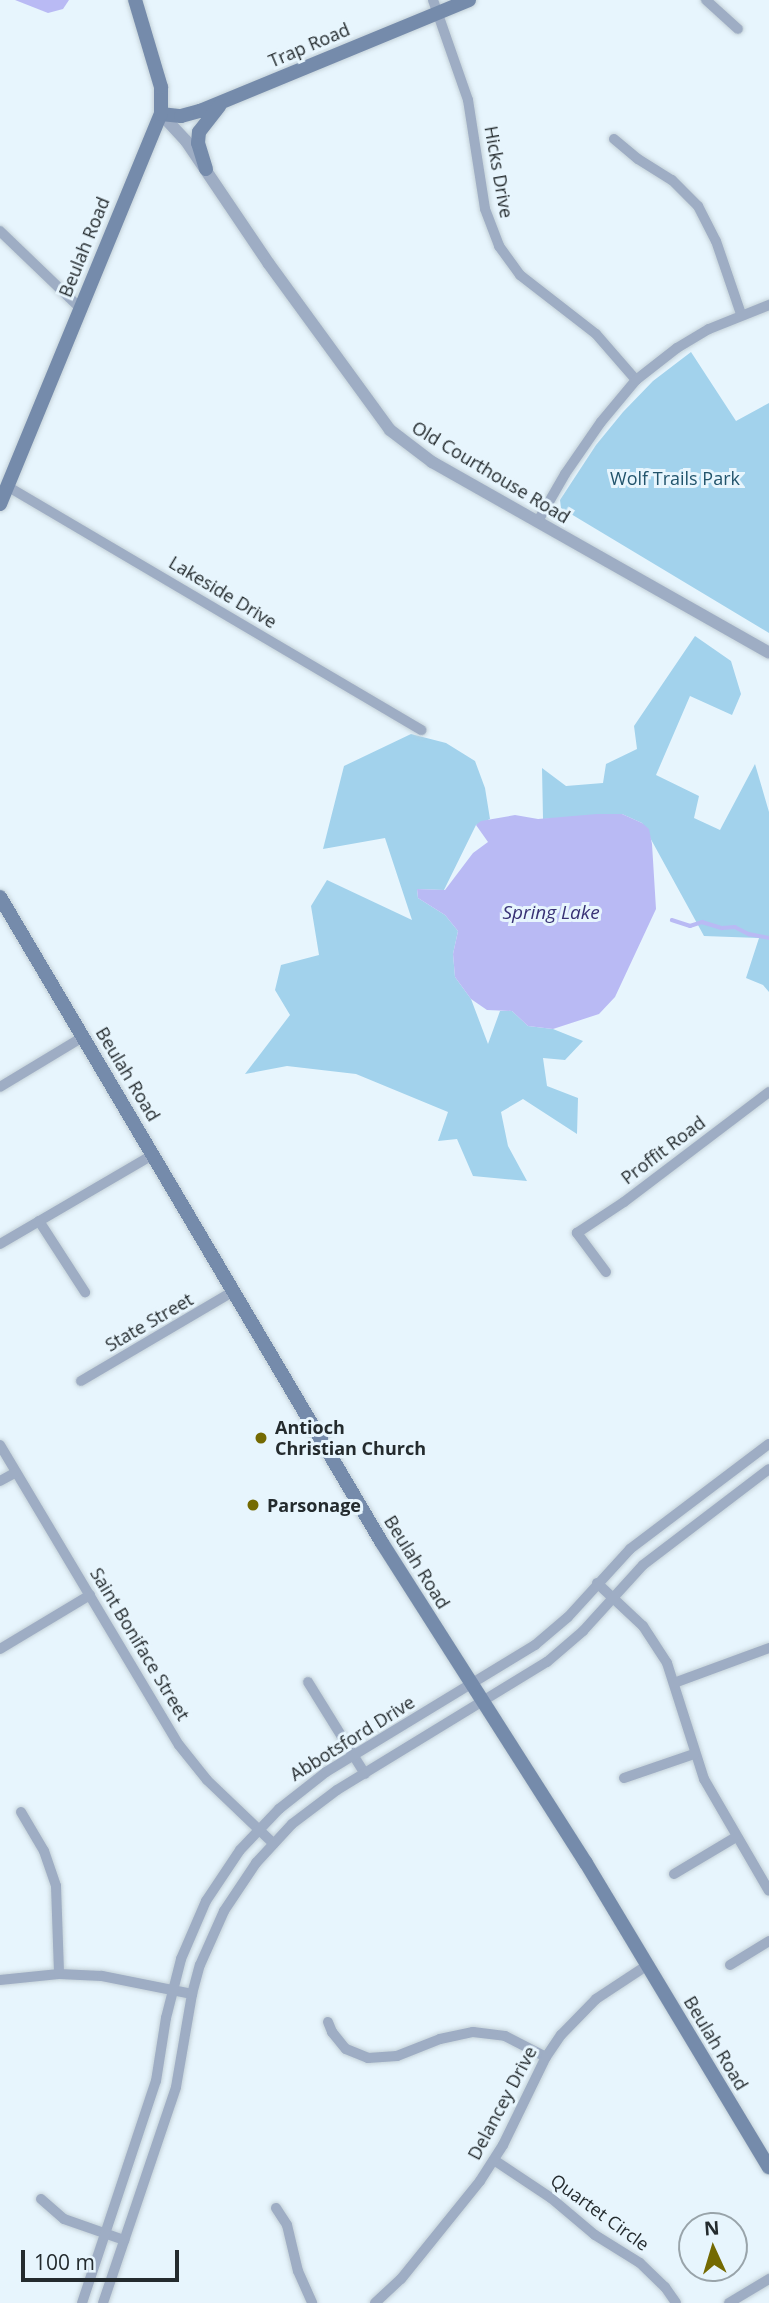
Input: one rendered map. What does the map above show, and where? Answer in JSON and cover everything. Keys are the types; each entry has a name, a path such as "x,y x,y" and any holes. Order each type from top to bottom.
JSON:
{"main road":[{"name":"Beulah Road","path":"0,504 161,114 160,87 135,0"},
{"name":"Trap Road","path":"161,114 184,115 222,102 435,7 469,0"},
{"path":"206,169 198,143 199,132 222,102"},
{"name":"Beulah Road","path":"0,897 382,1543 586,1863 769,2167"}],"street":[{"path":"706,0 738,29"},
{"name":"Hicks Drive","path":"435,7 468,100 485,209 499,246 520,275 596,334 636,380"},
{"name":"Old Courthouse Road","path":"161,114 181,134 269,264 390,430 418,453 769,653"},
{"path":"614,139 638,159 672,180 698,206 716,241 741,314"},
{"path":"0,231 80,308"},
{"path":"538,521 565,474 601,422 636,380 677,348 741,314 769,305"},
{"name":"Lakeside Drive","path":"7,486 421,730"},
{"path":"0,1087 83,1037"},
{"name":"Proffit Road","path":"606,1272 577,1233 624,1202 769,1091"},
{"path":"0,1244 154,1154"},
{"path":"39,1221 85,1292"},
{"name":"State Street","path":"81,1381 234,1291"},
{"name":"Abbotsford Drive","path":"82,2303 156,2081 173,1988 184,1949 222,1875 259,1829 302,1790 550,1634 630,1549 769,1444"},
{"name":"Saint Boniface Street","path":"0,1445 190,1759 273,1843"},
{"name":"Abbotsford Drive","path":"103,2303 176,2087 192,1994 207,1947 239,1886 273,1843 314,1806 483,1702 563,1649 643,1564 769,1469"},
{"path":"0,1481 16,1472"},
{"path":"597,1583 656,1643 674,1683 694,1754 713,1798 769,1891"},
{"path":"0,1649 90,1595"},
{"path":"674,1683 769,1648"},
{"path":"309,1682 365,1774"},
{"path":"624,1778 694,1754"},
{"path":"21,1812 44,1851 56,1886 60,1974"},
{"path":"674,1874 736,1837"},
{"path":"730,1965 769,1941"},
{"name":"Delancey Drive","path":"375,2303 401,2279 446,2226 494,2160 546,2057 585,2009 646,1966"},
{"path":"0,1980 60,1974 102,1976 173,1988 192,1994"},
{"path":"328,2022 332,2032 346,2049 368,2057 397,2056 440,2039 473,2032 505,2036 546,2057"},
{"name":"Quartet Circle","path":"494,2160 551,2198 595,2235 640,2263 665,2287 676,2303"},
{"path":"41,2199 64,2220 124,2240"},
{"path":"276,2208 287,2225 298,2271 312,2303"},
{"path":"729,2303 769,2279"}],"green space":[{"name":"Wolf Trails Park","path":"691,352 736,421 769,403 769,633 561,508 560,500 596,445 623,412 653,381"},
{"path":"695,636 731,661 741,694 732,715 690,696 656,775 699,796 694,818 720,830 755,764 769,812 769,992 763,985 746,978 759,938 704,936 642,823 622,814 543,819 542,768 566,786 603,783 606,764 637,749 634,726"},
{"path":"411,734 446,743 475,761 485,788 490,819 476,825 444,890 417,889 418,898 445,915 458,931 453,954 455,977 471,999 488,1044 500,1011 512,1011 528,1026 553,1029 583,1041 565,1060 543,1058 547,1086 578,1098 577,1134 523,1099 501,1112 508,1146 527,1181 473,1176 457,1139 438,1141 448,1112 356,1074 287,1066 245,1074 290,1015 275,990 281,965 319,955 311,906 327,880 412,920 385,838 323,849 344,766"}],"water":[{"path":"15,0 69,0 63,9 48,13"},
{"name":"Spring Lake","path":"622,814 642,823 649,829 652,844 656,909 615,997 599,1014 553,1029 528,1026 512,1011 487,1010 471,999 455,977 453,954 458,931 445,915 418,898 417,889 445,890 473,853 488,842 476,825 481,821 515,815 538,819"}],"waterway":[{"path":"672,920 690,926 702,922 722,928 735,927 749,934 769,938"}],"place":[{"name":"Antioch Christian Church","path":"261,1438"},
{"name":"Parsonage","path":"253,1505"}]}
